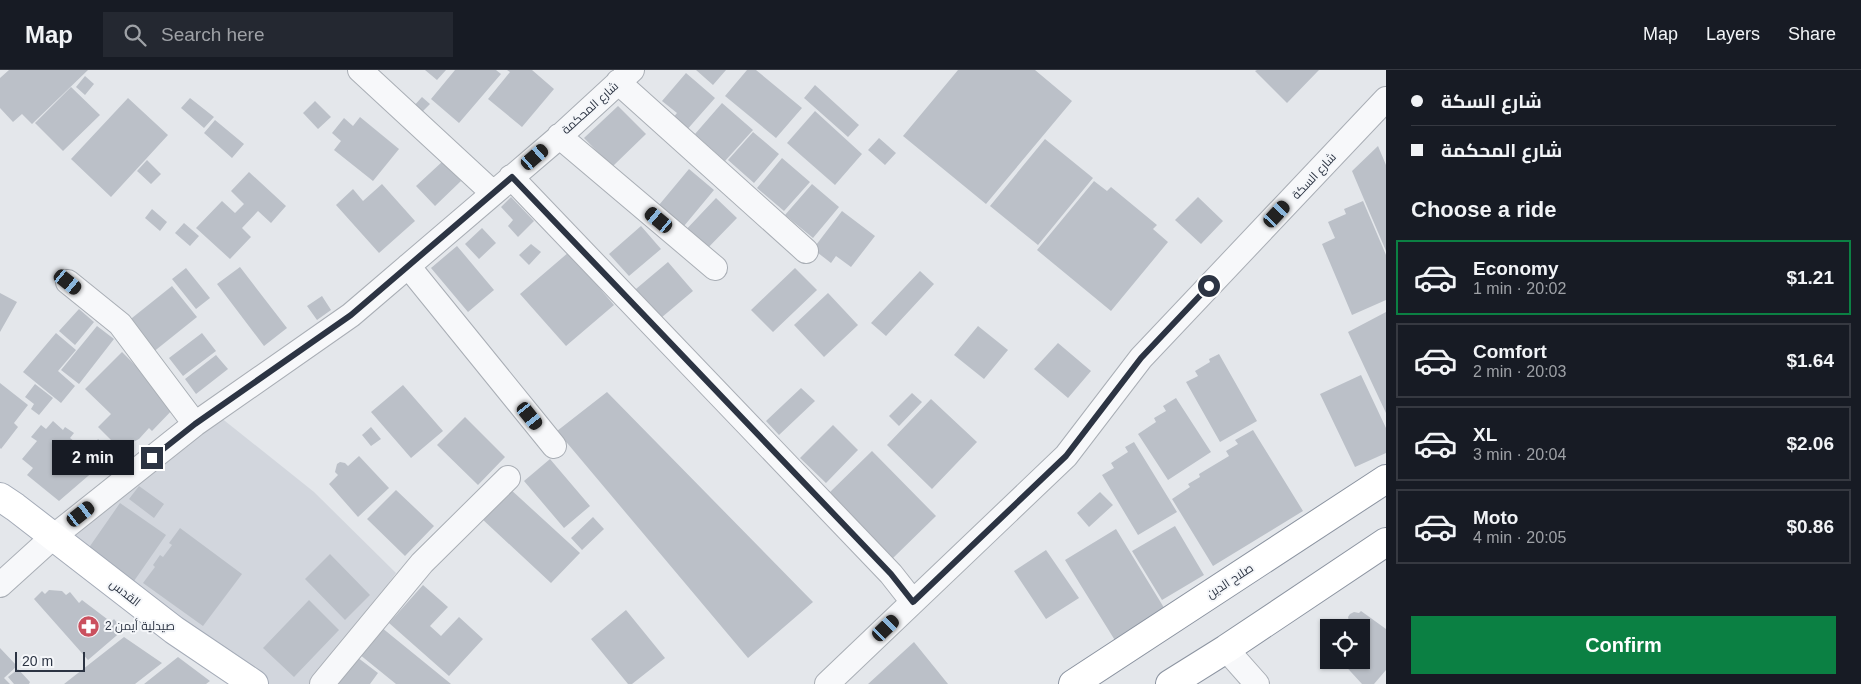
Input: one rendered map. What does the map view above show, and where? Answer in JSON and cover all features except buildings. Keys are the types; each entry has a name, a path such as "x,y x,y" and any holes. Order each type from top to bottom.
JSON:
{"main road":[{"name":"صلاح الدين","path":"1073,684 1386,479"},
{"name":"القدس","path":"0,497 16,507 174,630 253,684"},
{"path":"1170,684 1226,649 1386,542"}],"street":[{"path":"360,70 493,193"},
{"path":"625,76 806,250"},
{"name":"شارع المحكمة","path":"0,585 53,537 195,424 351,315 512,177 625,76"},
{"name":"شارع السكة","path":"827,684 1066,456 1141,358 1386,100"},
{"path":"559,136 715,268"},
{"path":"512,177 891,574 913,602"},
{"path":"408,266 554,446"},
{"path":"68,282 120,324 195,424"},
{"path":"322,684 422,563 508,478"},
{"path":"1226,649 1256,684"}],"shaded area":[{"path":"210,409 314,492 396,573 317,684 261,684 69,542"}],"place":[{"name":"صيدلية أيمن 2","path":"89,626"}],"route":[{"path":"152,458 195,424 351,315 512,177 891,574 913,602 1066,456 1141,358 1209,286"}]}
